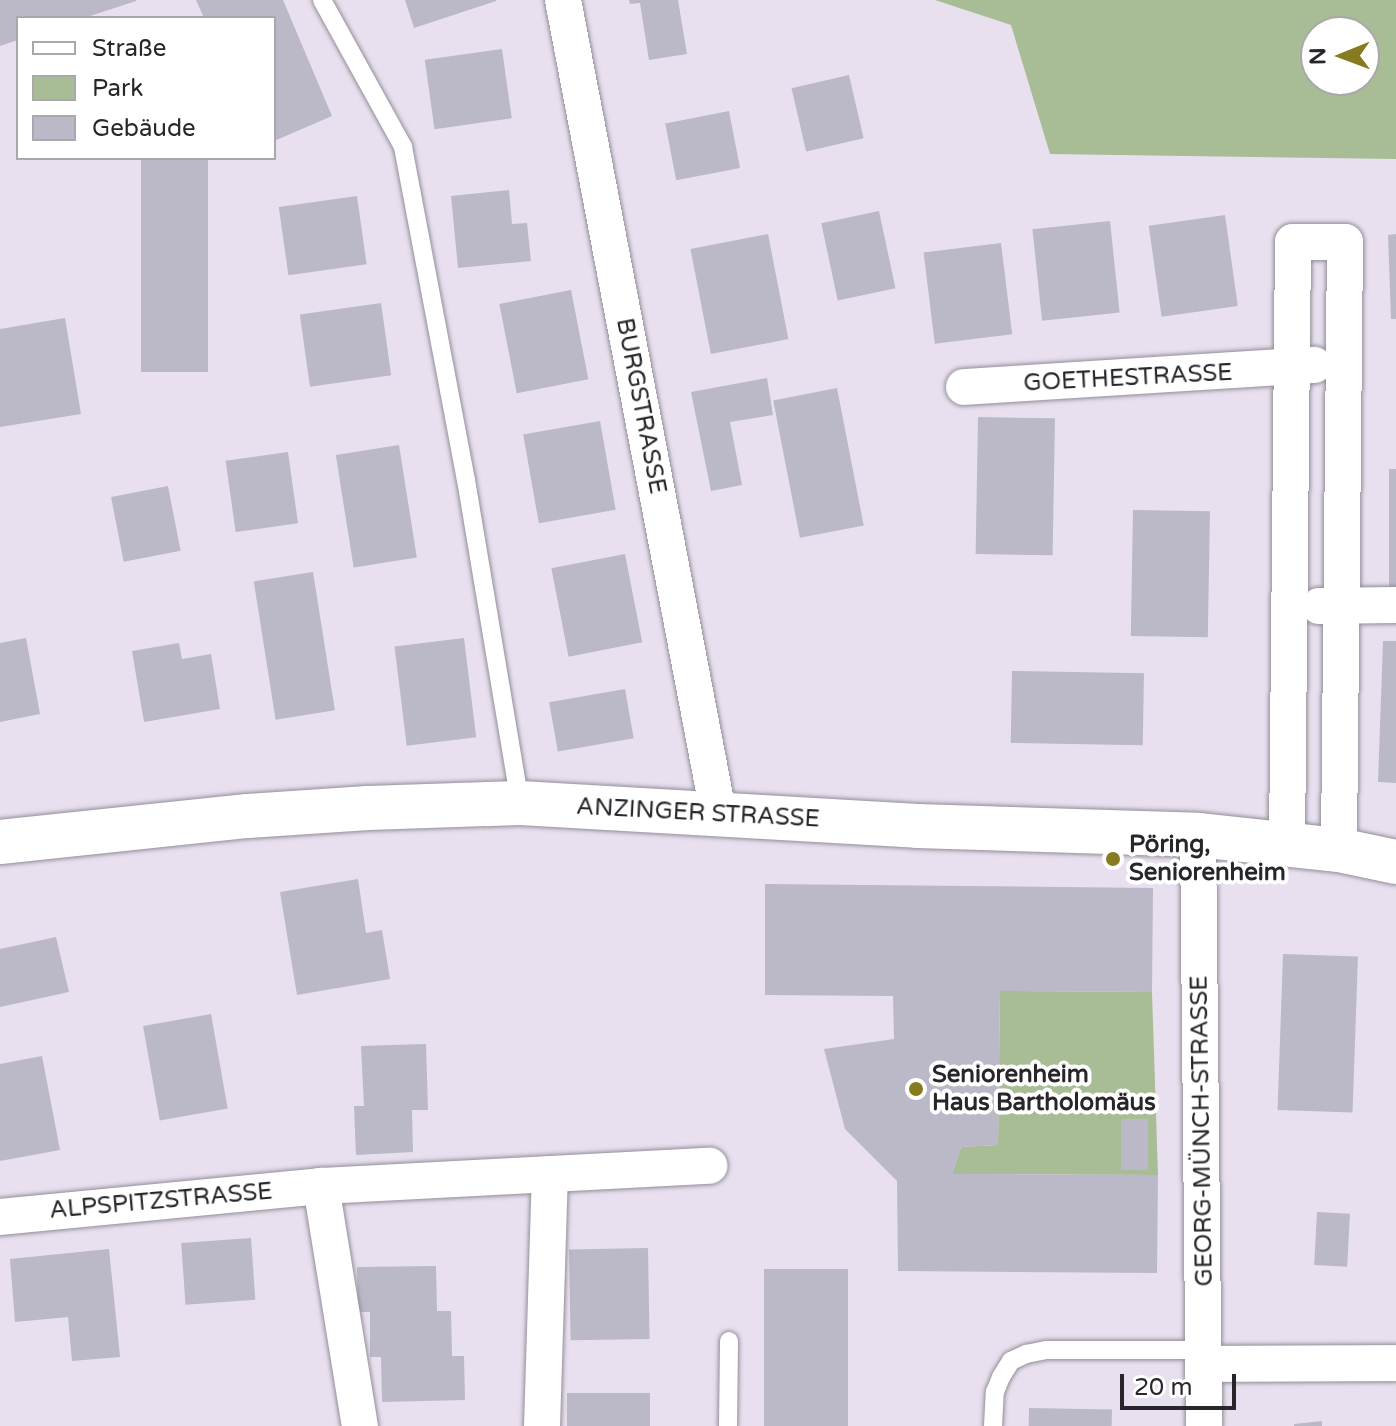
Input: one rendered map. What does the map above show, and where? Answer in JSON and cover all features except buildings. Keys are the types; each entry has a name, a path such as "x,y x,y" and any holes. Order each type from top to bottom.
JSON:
{"street":[{"name":"BURGSTRASSE","path":"563,0 718,812"},
{"path":"1287,845 1293,242 1345,242 1339,850"},
{"name":"GOETHESTRASSE","path":"964,387 1292,368 1343,361"},
{"path":"1289,606 1396,605"},
{"name":"ANZINGER STRASSE","path":"0,842 248,816 520,803 718,812 917,826 1198,835 1339,850 1396,862"},
{"name":"GEORG-MÜNCH-STRASSE","path":"1198,835 1204,1426"},
{"name":"ALPSPITZSTRASSE","path":"0,1217 321,1186 709,1166"},
{"path":"542,1426 550,1174"},
{"path":"321,1186 359,1425"},
{"path":"1204,1357 1396,1363"}],"lane":[{"path":"322,0 403,147 466,480 520,803"},
{"path":"728,1426 729,1341"},
{"path":"993,1426 995,1392 1001,1377 1011,1361 1026,1354 1046,1350 1204,1357"}],"green space":[{"path":"935,0 1396,0 1396,159 1050,154 1011,25"},
{"path":"1000,991 1152,992 1158,1175 952,1174 961,1147 998,1145"}],"place":[{"name":"Pöring, Seniorenheim","path":"1113,859"},
{"name":"Seniorenheim Haus Bartholomäus","path":"916,1089"}]}
